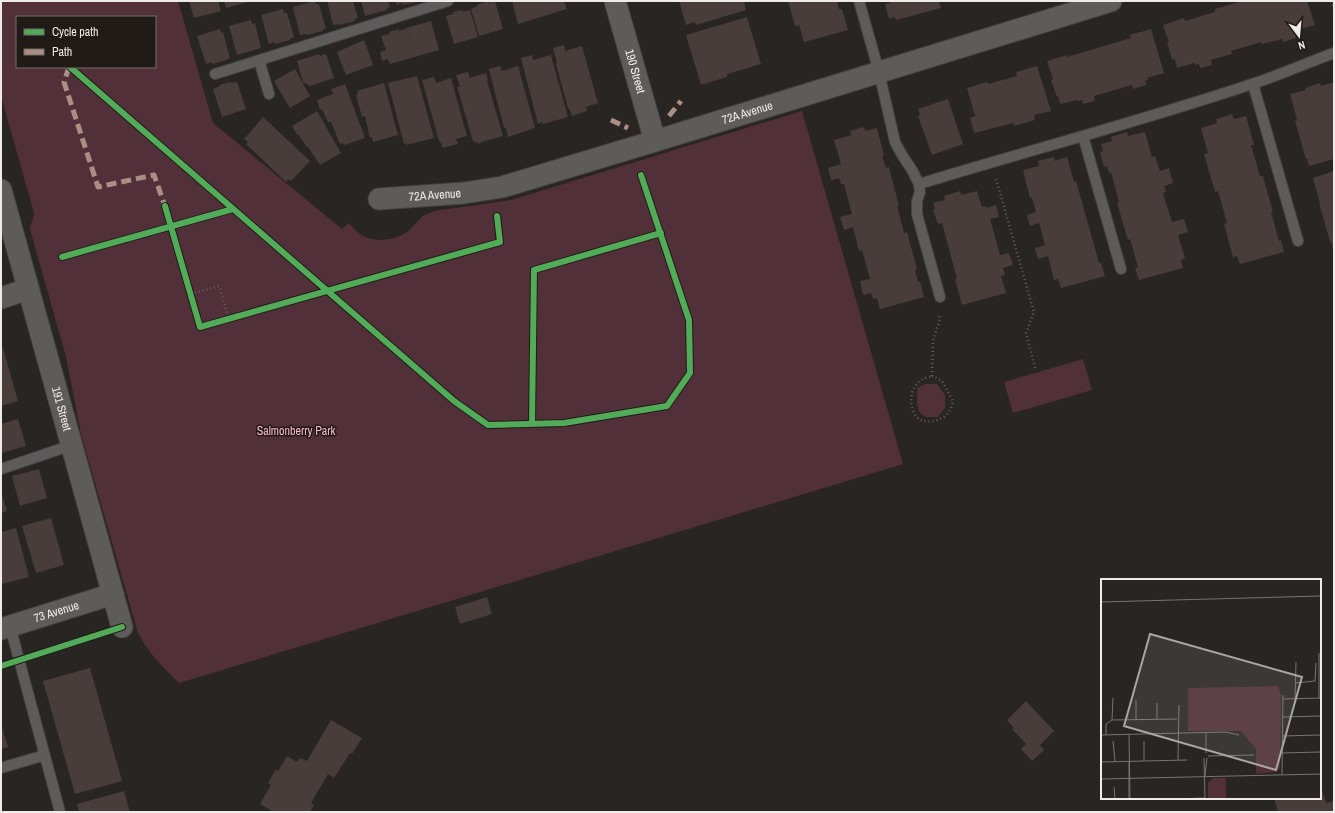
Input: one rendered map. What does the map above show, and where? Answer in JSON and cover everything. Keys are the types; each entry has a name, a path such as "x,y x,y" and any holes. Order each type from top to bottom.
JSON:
{"street":[{"name":"190 Street","path":"615,1 655,141"},
{"name":"72A Avenue","path":"380,199 464,193 502,187 1111,1"},
{"name":"191 Street","path":"1,190 122,627"},
{"path":"1,298 28,289"},
{"name":"73 Avenue","path":"6,627 112,594"}],"lane":[{"path":"215,74 448,1"},
{"path":"859,1 879,72 895,142 919,184 920,192 917,201 917,214 940,297"},
{"path":"919,184 1253,84 1334,53"},
{"path":"259,60 269,94"},
{"path":"1253,84 1298,241"},
{"path":"1083,136 1121,268"},
{"path":"1,469 72,446"},
{"path":"6,627 45,754 60,812"},
{"path":"1,768 45,754"}],"path":[{"path":"1331,1 1334,9"},
{"path":"991,162 1034,312 1026,333 1036,371"},
{"path":"188,287 192,297 219,286 229,319"},
{"path":"932,376 933,341 940,319 940,297"},
{"path":"222,321 237,317"},
{"path":"932,376 942,381 953,400 949,413 938,420 924,421 916,417 911,398 912,389 920,380 932,376"}],"green space":[{"name":"Salmonberry Park","path":"1,1 178,1 213,123 342,229 349,223 363,236 380,240 392,239 402,235 423,216 434,211 511,200 802,111 903,464 179,683 151,653 138,633 81,434 66,357 30,229 34,213 1,96"},
{"path":"1083,359 1092,390 1013,413 1004,382"},
{"path":"925,384 937,384 945,395 945,408 938,417 926,417 919,412 917,388"}],"building":[{"path":"189,1 218,1 221,11 194,18"},
{"path":"224,1 251,1 226,8"},
{"path":"315,1 316,4 319,4 326,29 307,35 300,35 293,7"},
{"path":"327,1 353,1 358,18 354,19 355,21 333,25"},
{"path":"361,1 388,1 390,7 387,8 387,10 365,16"},
{"path":"396,1 417,2 403,5 402,3 397,5"},
{"path":"488,1 489,3 495,1 503,29 479,36 471,9"},
{"path":"512,1 564,1 567,9 518,24"},
{"path":"679,1 744,1 746,10 696,25 695,22 686,25"},
{"path":"788,1 837,1 839,9 842,9 848,30 804,42 799,25 795,26"},
{"path":"890,1 939,1 941,8 896,20 895,17 889,19 885,4 890,3"},
{"path":"1243,1 1307,1 1315,25 1297,30 1298,32 1295,34 1296,38 1283,42 1282,39 1262,44 1261,42 1231,51 1232,54 1211,60 1212,65 1200,68 1199,64 1195,65 1194,63 1177,68 1175,59 1172,60 1167,42 1169,42 1163,25 1184,18 1185,21 1215,12 1215,9"},
{"path":"283,9 284,13 287,13 294,37 290,40 269,44 261,15"},
{"path":"463,10 463,12 470,10 478,37 454,44 446,16 453,14 453,12"},
{"path":"747,17 761,64 727,74 727,77 701,85 686,35"},
{"path":"251,20 252,24 255,23 261,48 237,55 229,26"},
{"path":"431,21 439,50 390,64 388,59 382,61 380,52 386,50 381,36 399,29 399,31 406,29 414,54 406,28"},
{"path":"220,29 221,33 223,32 230,58 212,64 212,62 206,64 197,36"},
{"path":"1151,29 1164,73 1147,78 1148,80 1145,81 1146,85 1133,89 1132,85 1094,96 1095,101 1083,104 1082,100 1077,100 1060,104 1051,80 1053,79 1047,61 1067,55 1067,57 1131,38 1130,35"},
{"path":"364,40 373,65 346,75 337,52"},
{"path":"564,45 565,51 582,46 598,103 586,107 587,111 572,116 568,108 553,48"},
{"path":"319,54 320,56 326,54 334,78 310,86 303,82 297,61"},
{"path":"532,55 533,60 551,55 568,117 538,124 521,58"},
{"path":"500,66 502,71 518,66 535,128 508,137 506,128 504,128 489,69"},
{"path":"1037,66 1051,111 1034,115 1035,120 1014,126 1014,123 974,133 970,118 975,116 967,88 1017,76 1016,72"},
{"path":"295,69 310,96 290,108 274,81"},
{"path":"468,72 470,78 486,73 503,136 478,144 478,142 475,143 475,141 473,141 457,87 460,87 456,75"},
{"path":"417,76 434,138 406,145 406,143 404,144 388,83"},
{"path":"434,77 436,83 451,78 467,136 456,139 458,144 443,148 439,141 422,80"},
{"path":"237,82 246,109 222,117 213,89 220,86 219,85"},
{"path":"1334,82 1334,159 1309,166 1295,121 1297,120 1290,94 1306,90 1305,88 1320,83 1321,86"},
{"path":"384,83 398,135 373,142 372,137 370,138 365,116 362,117 356,95 358,94 357,91"},
{"path":"345,84 365,138 344,145 343,143 340,144 331,122 328,122 322,109 320,110 317,100 333,94 331,89"},
{"path":"948,99 963,144 932,155 918,116 920,115 918,109"},
{"path":"317,111 341,153 320,165 292,126"},
{"path":"1232,114 1234,119 1246,116 1254,145 1251,145 1260,176 1263,176 1279,241 1281,240 1284,252 1240,264 1237,256 1233,257 1224,224 1227,223 1218,191 1215,192 1204,154 1208,153 1201,128 1217,123 1216,119"},
{"path":"263,117 310,161 291,181 289,179 286,182 246,144 248,142 244,139"},
{"path":"864,127 865,131 877,128 884,155 882,156 886,168 889,167 904,233 907,232 917,269 915,270 918,282 920,281 924,297 880,309 877,298 873,299 871,293 863,295 860,281 870,279 862,250 859,251 853,227 844,230 840,217 852,214 844,184 841,184 839,178 831,180 828,168 841,164 834,140 852,135 850,131"},
{"path":"1127,132 1128,136 1145,132 1152,157 1155,156 1160,171 1169,168 1173,183 1164,186 1166,192 1163,193 1172,222 1184,219 1188,232 1178,235 1185,258 1181,260 1183,268 1139,280 1135,268 1138,267 1117,203 1119,202 1111,172 1109,173 1107,166 1104,167 1100,152 1103,151 1101,144 1112,141 1111,137"},
{"path":"1054,157 1055,161 1067,157 1074,182 1076,181 1099,263 1101,263 1105,276 1061,288 1058,279 1054,280 1048,256 1038,259 1035,248 1045,245 1039,223 1030,226 1027,215 1036,212 1032,198 1030,198 1023,170 1039,166 1038,161"},
{"path":"1334,171 1334,250 1333,250 1313,178"},
{"path":"960,191 961,195 977,191 982,207 986,206 986,208 996,205 999,217 990,219 1000,255 1009,253 1013,265 1003,268 1005,275 1001,276 1006,293 962,305 955,279 957,279 942,223 938,224 933,210 935,209 933,203 945,200 944,196"},
{"path":"1,348 3,348 18,401 1,406"},
{"path":"18,419 26,446 1,453 1,424"},
{"path":"39,469 47,498 20,506 12,476"},
{"path":"1,492 7,511 1,513"},
{"path":"51,518 64,565 36,573 22,526"},
{"path":"16,528 29,577 2,584 1,532"},
{"path":"487,597 492,614 460,624 455,607"},
{"path":"90,668 122,781 75,794 43,681"},
{"path":"1026,701 1054,731 1040,745 1044,750 1032,761 1021,749 1026,744 1012,729 1014,728 1007,720"},
{"path":"331,720 362,738 352,754 350,753 334,778 328,774 311,803 314,805 310,812 274,812 260,804 271,785 268,783 275,770 278,771 287,756 297,762 300,758 307,761"},
{"path":"1,724 8,747 1,749"},
{"path":"1321,786 1326,803 1334,801 1334,812 1278,812 1274,799 1321,799"},
{"path":"124,791 130,812 79,812 77,804"}],"marked path":[{"path":"69,68 64,82 98,187 154,175 165,206"},
{"path":"669,116 681,101"},
{"path":"611,120 628,128"}],"cycle path":[{"path":"71,68 454,401 488,425 564,423 667,406 690,373 689,320 641,175"},
{"path":"165,206 200,327 500,242 497,216"},
{"path":"62,257 233,209"},
{"path":"532,424 534,270 661,233"},
{"path":"1,666 122,627"}]}
